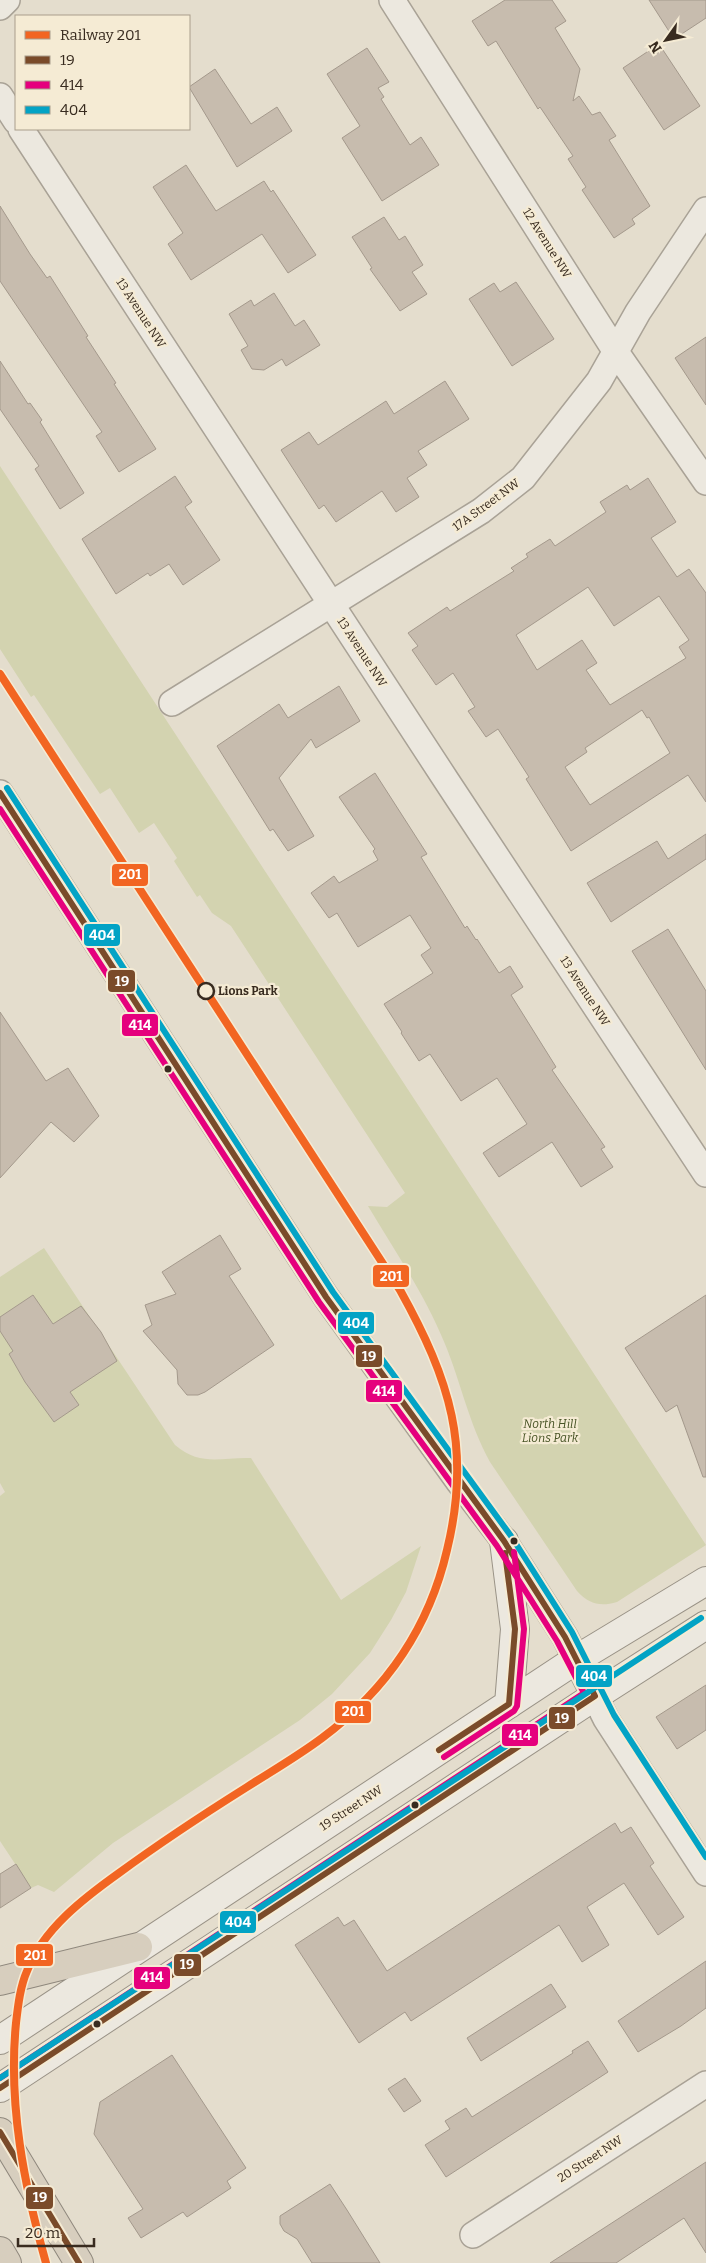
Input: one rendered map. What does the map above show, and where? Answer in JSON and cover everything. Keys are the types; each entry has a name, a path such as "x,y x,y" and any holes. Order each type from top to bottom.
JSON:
{"highway":[{"path":"0,1981 138,1947"},
{"path":"0,2132 79,2263"},
{"path":"0,2252 7,2263"}],"street":[{"name":"12 Avenue NW","path":"392,0 616,352 706,482"},
{"path":"0,96 15,119"},
{"name":"13 Avenue NW","path":"22,130 332,605 703,1162"},
{"name":"17A Street NW","path":"172,703 482,511 523,478 599,381 638,312 706,210"},
{"path":"0,793 326,1296 458,1482 504,1541 577,1659 606,1718 706,1873"},
{"path":"504,1541 514,1629 509,1704"},
{"name":"19 Street NW","path":"0,2040 138,1947 577,1659 706,1581"},
{"path":"0,2088 595,1696 706,1625"},
{"name":"20 Street NW","path":"474,2235 706,2084"}],"green space":[{"name":"North Hill Lions Park","path":"0,466 706,1545 617,1602 600,1604 590,1602 577,1591 490,1462 476,1433 451,1359 437,1326 409,1274 368,1206 387,1207 405,1193 231,926 212,913 200,895 197,897 174,861 177,858 154,823 139,833 110,788 100,794 34,695 31,697 0,649"},
{"path":"44,1248 175,1445 185,1452 203,1459 251,1458 341,1600 421,1546 406,1592 391,1620 370,1653 332,1694 300,1720 113,1843 54,1892 38,1885 31,1888 0,1841 0,1496 5,1492 0,1483 0,1277"}],"building":[{"path":"505,0 552,0 566,21 555,28 580,69 573,101 579,96 592,115 600,112 616,136 609,140 650,206 632,219 635,224 614,238 582,190 586,187 568,159 573,156 540,107 538,109 496,41 488,46 472,21"},
{"path":"649,0 706,0 706,18 674,39"},
{"path":"659,44 700,106 664,130 623,68"},
{"path":"367,48 389,82 378,88 384,97 381,99 410,145 421,137 439,165 382,201 342,138 360,126 327,74"},
{"path":"215,69 251,124 277,107 292,131 237,167 190,86"},
{"path":"186,165 216,211 264,181 271,192 273,190 316,255 288,273 262,234 191,280 168,244 183,233 153,187"},
{"path":"0,206 47,278 50,276 116,383 114,384 156,449 119,472 96,436 102,432 0,281"},
{"path":"384,217 399,240 405,236 423,265 412,272 427,294 400,311 370,269 372,268 352,237"},
{"path":"516,282 554,339 512,366 469,299 494,283 500,292"},
{"path":"274,293 295,326 304,320 320,345 286,366 282,359 264,370 252,369 241,350 248,346 229,314 251,300 254,306"},
{"path":"706,337 706,405 675,358"},
{"path":"0,361 28,404 30,403 42,420 40,422 84,493 60,509 35,469 39,466 0,409"},
{"path":"445,381 469,419 418,451 427,465 407,478 419,497 396,512 382,491 336,522 324,505 319,509 281,450 309,432 318,445 386,401 394,414"},
{"path":"175,476 192,502 185,507 220,560 183,585 169,564 150,576 148,573 116,594 82,539"},
{"path":"648,478 676,522 651,538 677,577 689,569 706,593 706,802 688,775 571,851 526,779 529,777 498,729 486,737 468,711 475,707 453,673 436,685 412,650 418,646 408,633 447,607 450,611 514,571 511,568 528,557 526,554 550,539 555,546 606,512 600,502 627,485 630,490","holes":["588,587 614,626 659,596 689,640 679,647 686,658 610,705 586,670 597,663 582,640 537,670 516,635","642,710 647,718 649,717 670,753 590,805 565,767 587,752 585,748"]},
{"path":"339,686 360,721 316,748 311,739 279,778 314,836 288,851 273,829 270,831 217,746 279,704 288,718"},
{"path":"375,773 427,854 421,857 465,928 467,926 477,939 499,973 510,966 523,987 511,995 556,1067 552,1070 605,1147 601,1149 613,1167 581,1187 552,1142 499,1177 483,1153 527,1124 497,1078 461,1101 430,1054 419,1061 401,1033 384,1004 433,973 421,955 431,948 410,915 358,947 337,913 329,918 311,893 334,876 339,883 378,860 373,851 375,849 339,797"},
{"path":"706,834 706,859 611,922 587,883 657,841 668,859"},
{"path":"668,929 706,991 706,1070 632,951"},
{"path":"0,1012 46,1081 68,1068 99,1116 74,1142 51,1122 0,1178"},
{"path":"220,1235 241,1269 229,1276 274,1345 205,1392 198,1395 187,1395 178,1384 177,1370 143,1331 152,1325 145,1305 176,1294 162,1272"},
{"path":"33,1295 53,1324 81,1306 101,1332 117,1361 70,1392 79,1405 54,1422 25,1382 9,1354 13,1351 0,1331 0,1317"},
{"path":"706,1295 706,1477 703,1477 677,1405 666,1412 625,1348"},
{"path":"706,1685 706,1730 677,1749 656,1717"},
{"path":"615,1823 621,1833 631,1827 654,1863 650,1866 684,1917 658,1935 624,1883 587,1907 609,1945 582,1962 559,1925 411,2021 405,2012 359,2043 295,1945 338,1917 344,1926 354,1920 387,1971"},
{"path":"16,1864 31,1888 0,1908 0,1874"},
{"path":"706,1961 706,2008 681,2026 638,2052 618,2021"},
{"path":"551,1984 566,2007 481,2061 467,2038"},
{"path":"588,2041 608,2072 446,2177 425,2145 450,2129 445,2121 466,2108 472,2117 573,2053 572,2051"},
{"path":"172,2055 246,2168 227,2181 231,2188 187,2217 183,2212 141,2238 128,2218 143,2209 94,2134 100,2102"},
{"path":"405,2078 421,2101 404,2112 388,2089"},
{"path":"706,2162 706,2253 684,2218 616,2263 550,2263"},
{"path":"330,2184 380,2263 312,2263 297,2239 284,2231 280,2224 280,2216"}],"rail line":[{"name":"201","path":"0,674 400,1290 432,1354 443,1385 452,1416 456,1447 457,1479 454,1513 447,1550 429,1606 401,1656 366,1700 322,1738 182,1829 92,1893 54,1928 34,1956 21,1990 16,2023 14,2084 16,2114 25,2174 46,2263"}],"transit line":[{"name":"404","path":"7,788 333,1292 511,1536 572,1632 614,1715 706,1857"},
{"name":"19","path":"0,793 326,1297 504,1541 565,1637 595,1696 0,2088"},
{"name":"414","path":"0,809 319,1302 497,1546 557,1641 584,1693 0,2078"},
{"name":"414","path":"444,1757 514,1711 517,1706 524,1629 514,1552"},
{"name":"19","path":"439,1750 509,1704 515,1629 505,1553"},
{"name":"404","path":"0,2078 701,1618"},
{"name":"19","path":"0,2132 79,2263"}],"place":[{"name":"Lions Park","path":"206,991"}]}
